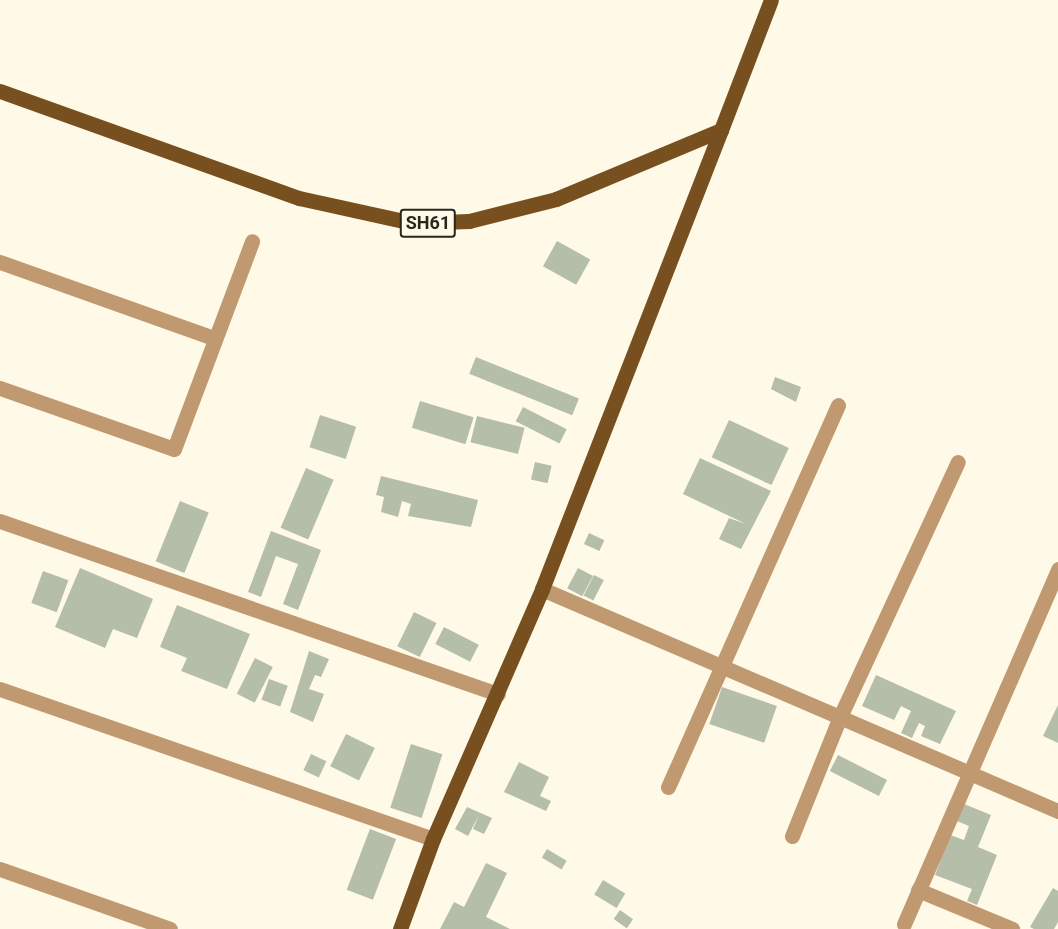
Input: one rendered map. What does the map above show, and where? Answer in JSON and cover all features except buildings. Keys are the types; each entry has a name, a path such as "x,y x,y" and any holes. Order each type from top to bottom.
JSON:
{"main road":[{"path":"400,929 434,839 542,589 771,0"},
{"name":"SH61","path":"0,91 299,198 413,223 469,221 535,206 608,179 722,130"}],"street":[{"path":"0,388 174,449 252,241"},
{"path":"0,262 214,338"},
{"path":"668,787 838,405"},
{"path":"792,836 839,719 958,462"},
{"path":"0,521 498,694"},
{"path":"904,924 1058,569"},
{"path":"542,589 839,719 1058,811"},
{"path":"0,689 434,839"},
{"path":"0,869 170,929"},
{"path":"918,890 1012,929"}]}
